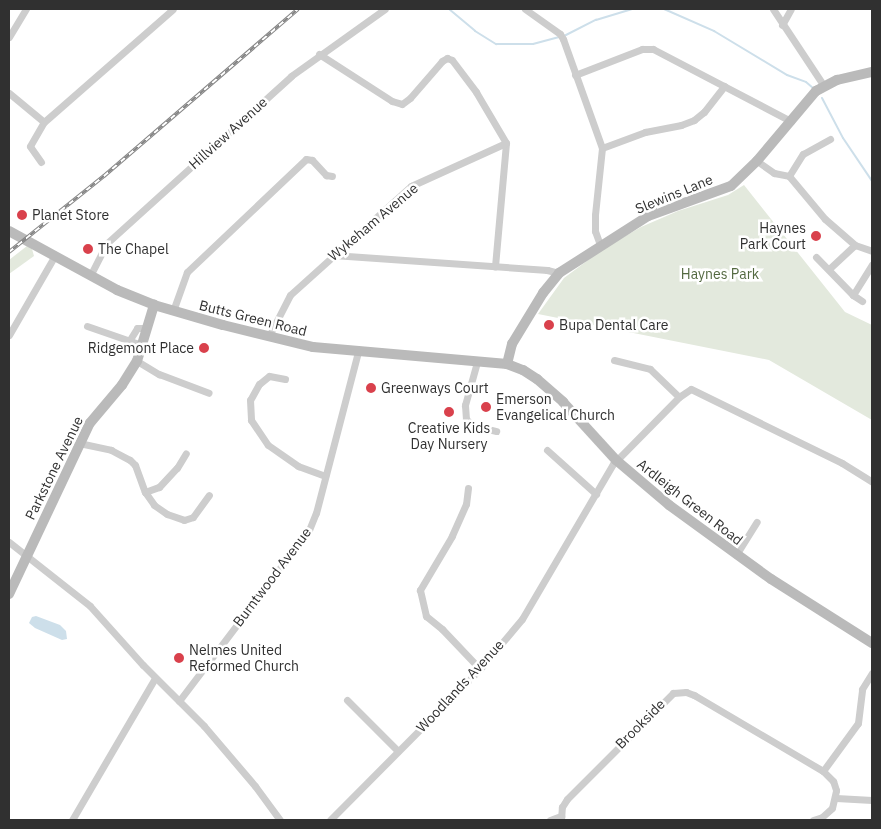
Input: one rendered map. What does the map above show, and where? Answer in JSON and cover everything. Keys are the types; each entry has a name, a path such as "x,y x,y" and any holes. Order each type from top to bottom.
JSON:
{"street":[{"path":"9,37 26,9"},
{"path":"41,162 30,146 44,122 173,9"},
{"name":"Hillview Avenue","path":"90,276 106,244 291,76 319,54 385,9"},
{"path":"525,9 562,36 602,148 595,214 595,231 600,245"},
{"path":"773,9 824,86"},
{"path":"782,25 791,9"},
{"path":"575,75 647,48 790,121"},
{"path":"319,54 392,101 402,104 410,98 447,58 452,60 476,92 506,143 496,267"},
{"name":"Slewins Lane","path":"507,364 516,338 543,293 559,273 648,216 731,186 757,161 812,95 824,86 853,75 872,72"},
{"path":"602,148 645,132 681,125 694,120 704,112 724,86"},
{"path":"9,93 44,122"},
{"path":"789,176 803,154 830,139"},
{"name":"Wykeham Avenue","path":"269,336 290,295 411,186 506,143"},
{"path":"174,311 187,272 306,159 312,160 326,175 332,176"},
{"path":"757,161 774,173 789,176 825,219 855,244 872,251"},
{"name":"Butts Green Road","path":"9,230 90,276 154,305 174,311 313,347 507,364"},
{"path":"829,269 855,244"},
{"path":"333,255 559,273"},
{"path":"816,256 853,295 862,301"},
{"path":"9,335 54,257"},
{"path":"853,295 872,265"},
{"name":"Parkstone Avenue","path":"9,594 28,557 79,443 98,411 122,385 137,360 154,305"},
{"path":"87,326 142,345"},
{"path":"129,341 137,328 146,328"},
{"name":"Burntwood Avenue","path":"179,701 309,530 326,476 358,352"},
{"path":"137,360 159,374 209,393"},
{"path":"614,360 650,368 679,396 691,389 842,463 872,482"},
{"path":"477,362 465,405 466,419 472,425 496,431"},
{"name":"Ardleigh Green Road","path":"507,364 523,370 544,385 563,402 616,460 663,500 736,555 872,643"},
{"path":"285,379 269,376 259,384 250,400 251,420 268,445 298,466 326,476"},
{"name":"Woodlands Avenue","path":"330,820 480,669 532,605 616,460 679,396"},
{"path":"79,443 111,450 130,460 134,465 144,492 154,505 167,514 184,520 193,517 210,495"},
{"path":"547,450 596,494"},
{"path":"144,492 159,487 177,468 186,454"},
{"path":"468,488 466,504 452,536 420,590 426,616 442,628 480,669"},
{"path":"736,555 757,522"},
{"path":"9,542 90,606 155,678 204,726 255,786 280,820"},
{"path":"813,820 822,817 832,808 836,798 834,781 823,771 858,723 862,689 872,673"},
{"path":"72,820 155,678"},
{"name":"Brookside","path":"561,818 567,800 587,776 673,692 694,694 823,771"},
{"path":"347,700 398,751"},
{"path":"836,798 872,800"},
{"path":"550,820 561,818"}],"green space":[{"name":"Haynes Park","path":"744,185 845,312 872,325 872,420 769,360 538,314 564,278 603,249 641,227 678,211 728,195"},
{"path":"27,246 32,249 34,256 9,274 9,260"}],"water":[{"path":"36,616 60,625 66,631 67,639 62,640 35,628 29,623 32,617"}],"waterway":[{"path":"449,9 475,31 496,44 533,44 559,37"},
{"path":"564,36 596,20 631,9"},
{"path":"664,9 714,31 787,75 806,82 812,87"},
{"path":"822,98 843,138 872,181"}],"railway":[{"path":"9,252 104,176 298,9"}],"place":[{"name":"Planet Store","path":"22,215"},
{"name":"Haynes Park Court","path":"816,236"},
{"name":"The Chapel","path":"88,249"},
{"name":"Bupa Dental Care","path":"549,325"},
{"name":"Ridgemont Place","path":"204,348"},
{"name":"Greenways Court","path":"371,388"},
{"name":"Emerson Evangelical Church","path":"486,407"},
{"name":"Creative Kids Day Nursery","path":"449,412"},
{"name":"Nelmes United Reformed Church","path":"179,658"}]}
